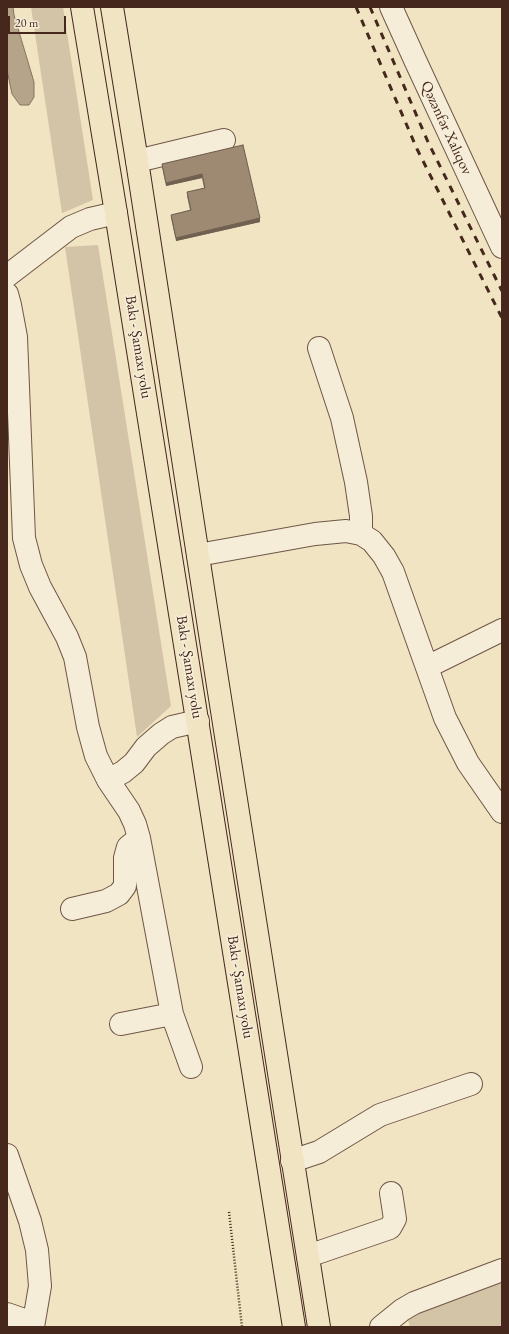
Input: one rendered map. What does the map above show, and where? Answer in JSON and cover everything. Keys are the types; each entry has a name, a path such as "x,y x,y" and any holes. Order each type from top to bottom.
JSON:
{"highway":[{"name":"Bakı - Şamaxı yolu","path":"82,7 198,721 294,1327"},
{"name":"Bakı - Şamaxı yolu","path":"112,7 319,1327"}],"street":[{"name":"Qəzənfər Xalıqov","path":"391,7 502,247"},
{"path":"137,161 224,140"},
{"path":"7,276 71,227 90,219 116,213"},
{"path":"7,294 16,337 24,538 31,565 67,637 75,657 88,727 96,756 108,780 129,811 135,824 139,838 172,1014 191,1067"},
{"path":"319,348 342,418 356,482 361,516 361,534"},
{"path":"198,555 315,534 346,531 361,534 372,541 384,556 393,572 445,718 464,756 502,812"},
{"path":"427,667 502,630"},
{"path":"108,780 123,772 134,763 146,747 161,734 172,727 198,721"},
{"path":"72,909 106,901 119,894 125,886 125,858 128,847 139,838"},
{"path":"121,1024 172,1014"},
{"path":"292,1162 319,1152 380,1115 470,1084"},
{"path":"7,1155 30,1221 37,1250 40,1286 33,1325 7,1314"},
{"path":"308,1256 390,1228 395,1219 392,1192"},
{"path":"381,1327 402,1310 414,1303 502,1270"}],"path":[{"path":"229,1212 242,1327"}],"shaded area":[{"path":"7,7 13,7 34,82 34,97 29,105 20,105 12,94 7,70"},
{"path":"31,7 63,7 93,200 62,213"},
{"path":"98,245 171,706 137,737 65,247"},
{"path":"502,1277 502,1327 410,1327 406,1313"}],"building":[{"path":"243,145 260,218 176,238 171,215 191,210 187,192 205,188 202,174 166,183 162,164"}],"railway":[{"path":"356,7 417,149 502,318"},
{"path":"370,7 428,142 502,291"}]}
